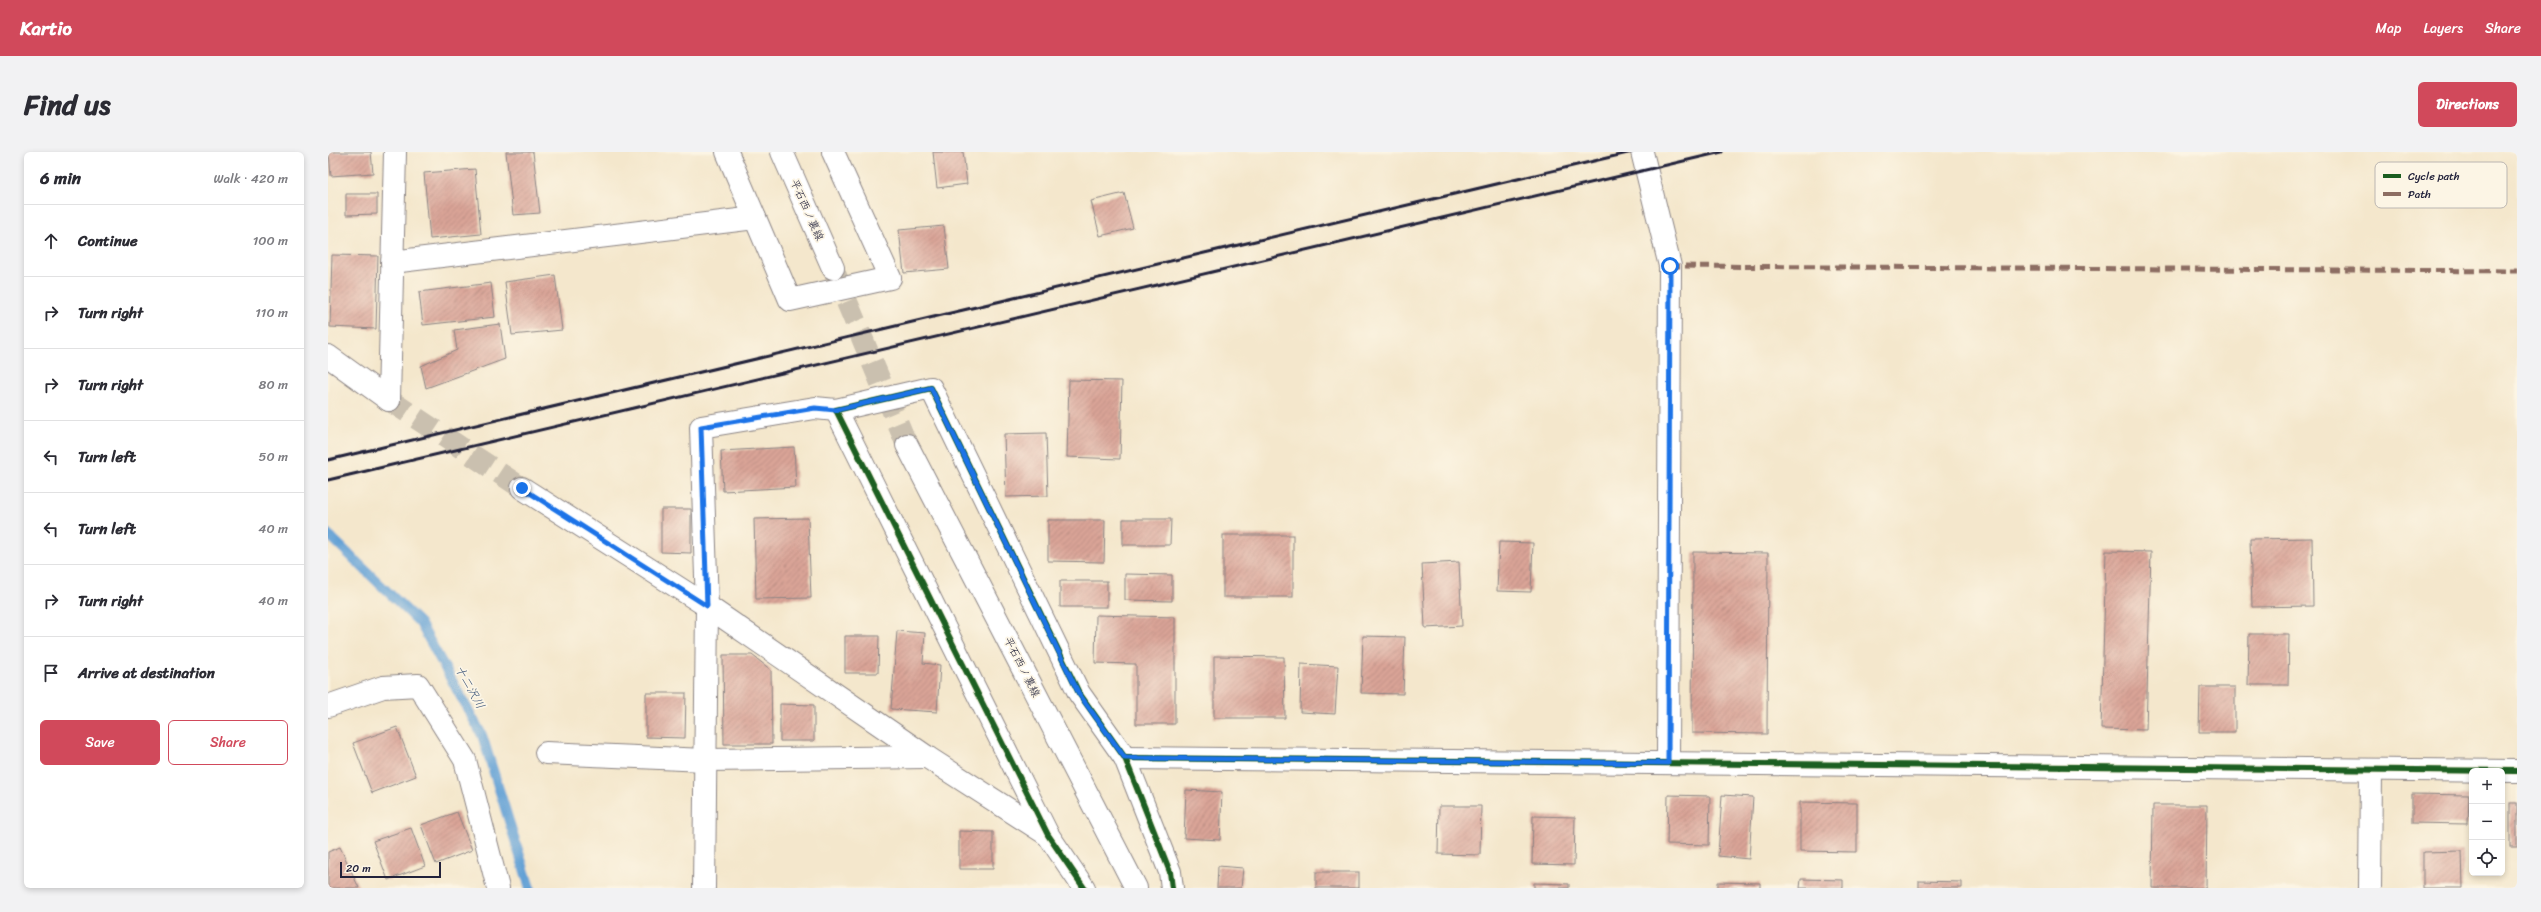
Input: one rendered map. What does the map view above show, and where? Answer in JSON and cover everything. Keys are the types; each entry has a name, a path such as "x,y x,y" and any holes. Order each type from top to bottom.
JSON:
{"street":[{"path":"328,356 389,400 395,152"},
{"path":"727,152 790,300 890,278 833,152"},
{"name":"平石西ノ裏線","path":"782,152 833,268"},
{"path":"1642,152 1670,266 1668,763"},
{"path":"392,262 755,218"},
{"path":"704,888 707,606 701,427 815,408 836,410 931,388 1079,694 1125,758 1170,872 1172,888"},
{"path":"836,410 1048,835 1084,888"},
{"name":"平石西ノ裏線","path":"907,445 1136,888"},
{"path":"522,488 707,606 927,757 1048,835"},
{"path":"328,706 383,686 418,685 465,760 498,888"},
{"path":"546,753 705,760 927,757"},
{"path":"1125,758 2371,771 2517,771"},
{"path":"2370,888 2371,771"}],"building":[{"path":"329,152 371,152 373,173 331,176"},
{"path":"506,152 533,152 540,213 513,215"},
{"path":"933,152 963,152 967,184 937,188"},
{"path":"475,169 481,234 430,239 424,173"},
{"path":"1124,193 1133,228 1100,236 1091,201"},
{"path":"346,194 377,194 377,214 346,215"},
{"path":"944,226 949,269 904,273 899,230"},
{"path":"332,255 378,256 376,329 330,327"},
{"path":"555,275 562,330 512,335 505,282"},
{"path":"491,283 495,317 423,325 419,292"},
{"path":"500,324 505,359 426,388 421,366 457,350 454,330"},
{"path":"1069,380 1122,381 1120,459 1067,457"},
{"path":"1046,433 1048,496 1006,497 1004,434"},
{"path":"794,447 796,487 723,491 721,451"},
{"path":"661,509 691,509 691,553 661,552"},
{"path":"808,518 811,598 756,599 754,519"},
{"path":"1123,519 1171,519 1170,545 1123,545"},
{"path":"1048,520 1105,520 1104,562 1048,561"},
{"path":"1223,535 1293,535 1293,597 1223,597"},
{"path":"2312,538 2313,606 2252,607 2250,539"},
{"path":"1499,542 1533,543 1531,592 1497,591"},
{"path":"2106,551 2151,552 2146,730 2101,729"},
{"path":"1693,552 1768,553 1767,734 1692,733"},
{"path":"1459,562 1462,626 1425,628 1422,564"},
{"path":"1125,574 1172,575 1172,601 1125,600"},
{"path":"1060,581 1107,581 1107,607 1060,607"},
{"path":"1096,615 1175,617 1175,724 1136,724 1136,664 1095,663"},
{"path":"897,631 925,633 923,663 940,665 937,712 891,709"},
{"path":"2249,634 2289,634 2288,685 2248,685"},
{"path":"845,636 879,636 878,673 845,673"},
{"path":"1363,636 1405,637 1403,694 1361,693"},
{"path":"723,655 752,655 771,670 772,744 724,744"},
{"path":"1214,656 1284,657 1285,718 1214,718"},
{"path":"1301,664 1338,666 1335,714 1300,712"},
{"path":"2200,687 2235,687 2235,732 2199,732"},
{"path":"646,693 686,693 685,738 646,737"},
{"path":"780,704 814,705 814,741 780,741"},
{"path":"397,727 416,776 372,793 353,743"},
{"path":"1186,790 1222,792 1220,840 1184,838"},
{"path":"2412,794 2469,795 2468,824 2412,823"},
{"path":"1668,795 1710,796 1709,845 1667,844"},
{"path":"1722,795 1753,797 1749,859 1718,856"},
{"path":"1800,802 1857,803 1857,852 1800,851"},
{"path":"2510,803 2517,803 2517,847 2510,847"},
{"path":"2153,805 2207,805 2206,888 2152,888"},
{"path":"1439,806 1481,806 1480,855 1438,854"},
{"path":"457,812 472,850 436,864 421,825"},
{"path":"1533,816 1575,817 1574,865 1532,864"},
{"path":"411,828 425,866 388,880 373,841"},
{"path":"959,831 993,832 993,869 959,869"},
{"path":"340,847 359,888 328,888 328,852"},
{"path":"2462,851 2463,888 2423,888 2423,852"},
{"path":"1218,866 1243,868 1241,888 1217,888"},
{"path":"1316,872 1359,872 1359,888 1316,888"},
{"path":"1801,879 1843,880 1843,888 1800,888"},
{"path":"1919,881 1962,882 1962,888 1919,888"},
{"path":"1718,882 1760,883 1760,888 1718,888"},
{"path":"1534,883 1569,884 1569,888 1534,888"}],"waterway":[{"name":"十二沢川","path":"328,534 420,623 482,735 530,888"}],"tunnel":[{"path":"834,271 907,445"},
{"path":"389,400 522,488"}],"railway":[{"path":"328,460 1632,152"},
{"path":"328,480 1722,152"}],"marked path":[{"path":"1670,266 2517,271"}],"cycle path":[{"path":"1084,888 1048,835 836,410 931,388 1079,693 1125,758 1170,872 1172,888"},
{"path":"1125,758 2517,771"}],"route":[{"path":"522,488 707,606 701,427 815,408 836,410 931,388 1079,694 1125,758 1668,763 1670,266"}]}
